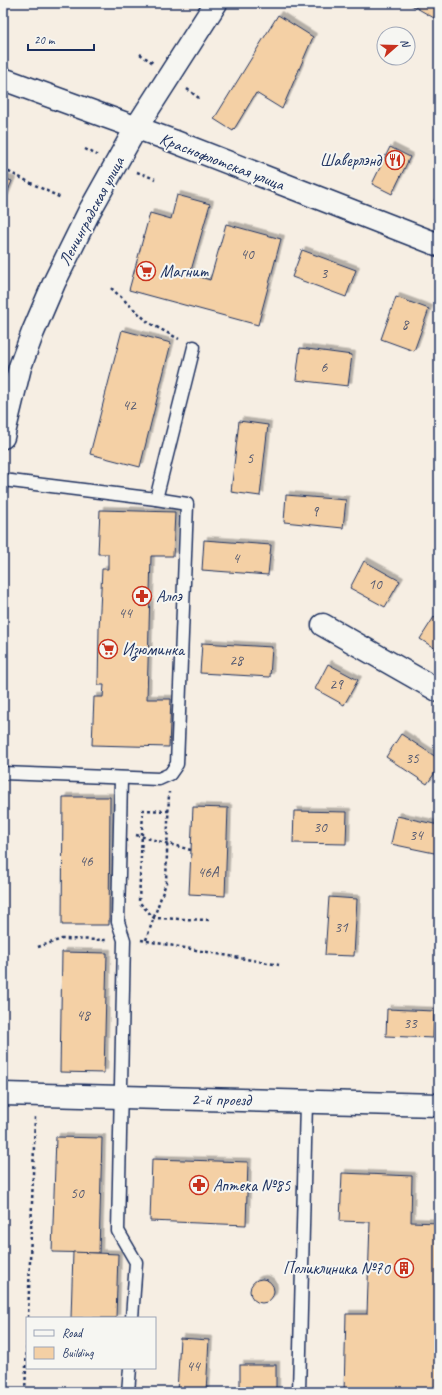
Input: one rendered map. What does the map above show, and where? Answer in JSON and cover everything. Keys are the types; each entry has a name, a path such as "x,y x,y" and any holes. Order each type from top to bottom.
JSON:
{"street":[{"name":"Ленинградская улица","path":"3,437 20,367 54,283 90,212 136,128 216,3"},
{"name":"Краснофлотская улица","path":"3,79 136,128 439,245"},
{"path":"323,625 439,690"},
{"name":"2-й проезд","path":"3,1094 439,1105"}],"lane":[{"path":"156,499 194,347"},
{"path":"3,480 187,504 177,764 170,774 159,779 3,773"},
{"path":"121,778 118,922 124,940 118,1231 136,1262 132,1317"},
{"path":"299,1392 306,1102"},
{"path":"128,1392 130,1369"}],"path":[{"path":"3,169 61,198"},
{"path":"111,288 149,323 194,347"},
{"path":"146,940 166,883 170,774"},
{"path":"169,811 143,810 139,902 154,918 210,920"},
{"path":"120,831 191,850"},
{"path":"38,947 62,939 146,940 279,965"},
{"path":"28,1317 35,1115"},
{"path":"25,1392 26,1368"}],"building":[{"path":"408,3 439,3 439,9 434,18"},
{"path":"278,15 313,37 282,109 256,93 233,131 214,119"},
{"path":"390,147 410,157 392,194 372,184"},
{"path":"3,178 12,181 3,203"},
{"path":"439,191 439,203 434,201"},
{"path":"177,195 210,204 190,274 210,280 226,224 281,239 258,325 129,290 150,213 171,219"},
{"path":"302,250 356,270 346,297 292,277"},
{"path":"396,297 429,309 414,351 381,339"},
{"path":"122,330 171,343 140,467 90,454"},
{"path":"300,348 352,355 348,386 296,380"},
{"path":"239,421 268,425 260,496 231,492"},
{"path":"286,495 346,500 343,528 284,522"},
{"path":"100,510 175,512 173,556 151,556 147,699 171,699 169,747 92,745 94,697 103,697 104,685 98,685 99,629 102,569 108,569 108,554 98,554"},
{"path":"204,540 271,545 268,575 202,570"},
{"path":"364,561 400,581 385,607 350,588"},
{"path":"434,617 439,620 439,651 420,639"},
{"path":"202,643 272,647 270,677 200,673"},
{"path":"328,664 358,680 344,705 315,689"},
{"path":"401,734 439,759 439,767 427,784 386,757"},
{"path":"63,797 110,797 109,925 62,925"},
{"path":"193,807 228,808 225,896 189,894"},
{"path":"294,811 347,812 346,844 293,843"},
{"path":"397,816 439,825 439,854 391,844"},
{"path":"329,897 357,899 354,956 325,955"},
{"path":"62,952 107,953 104,1073 60,1072"},
{"path":"387,1009 434,1011 433,1038 386,1036"},
{"path":"56,1137 102,1138 99,1253 52,1252"},
{"path":"152,1159 248,1162 246,1225 150,1221"},
{"name":"Поликлиника №70","path":"342,1173 412,1176 411,1222 439,1223 439,1392 344,1392 346,1314 367,1314 370,1222 340,1221"},
{"path":"73,1252 118,1254 116,1317 71,1317"},
{"path":"262,1279 271,1282 274,1291 271,1300 262,1303 253,1300 250,1291 253,1282"},
{"path":"180,1338 209,1340 206,1392 177,1392"},
{"path":"240,1365 276,1365 276,1392 240,1392"}],"place":[{"name":"Шаверлэнд","path":"395,160"},
{"name":"Магнит","path":"146,271"},
{"name":"Алоэ","path":"142,596"},
{"name":"Изюминка","path":"108,649"},
{"name":"Аптека №85","path":"199,1185"},
{"name":"Поликлиника №70","path":"404,1268"}]}
